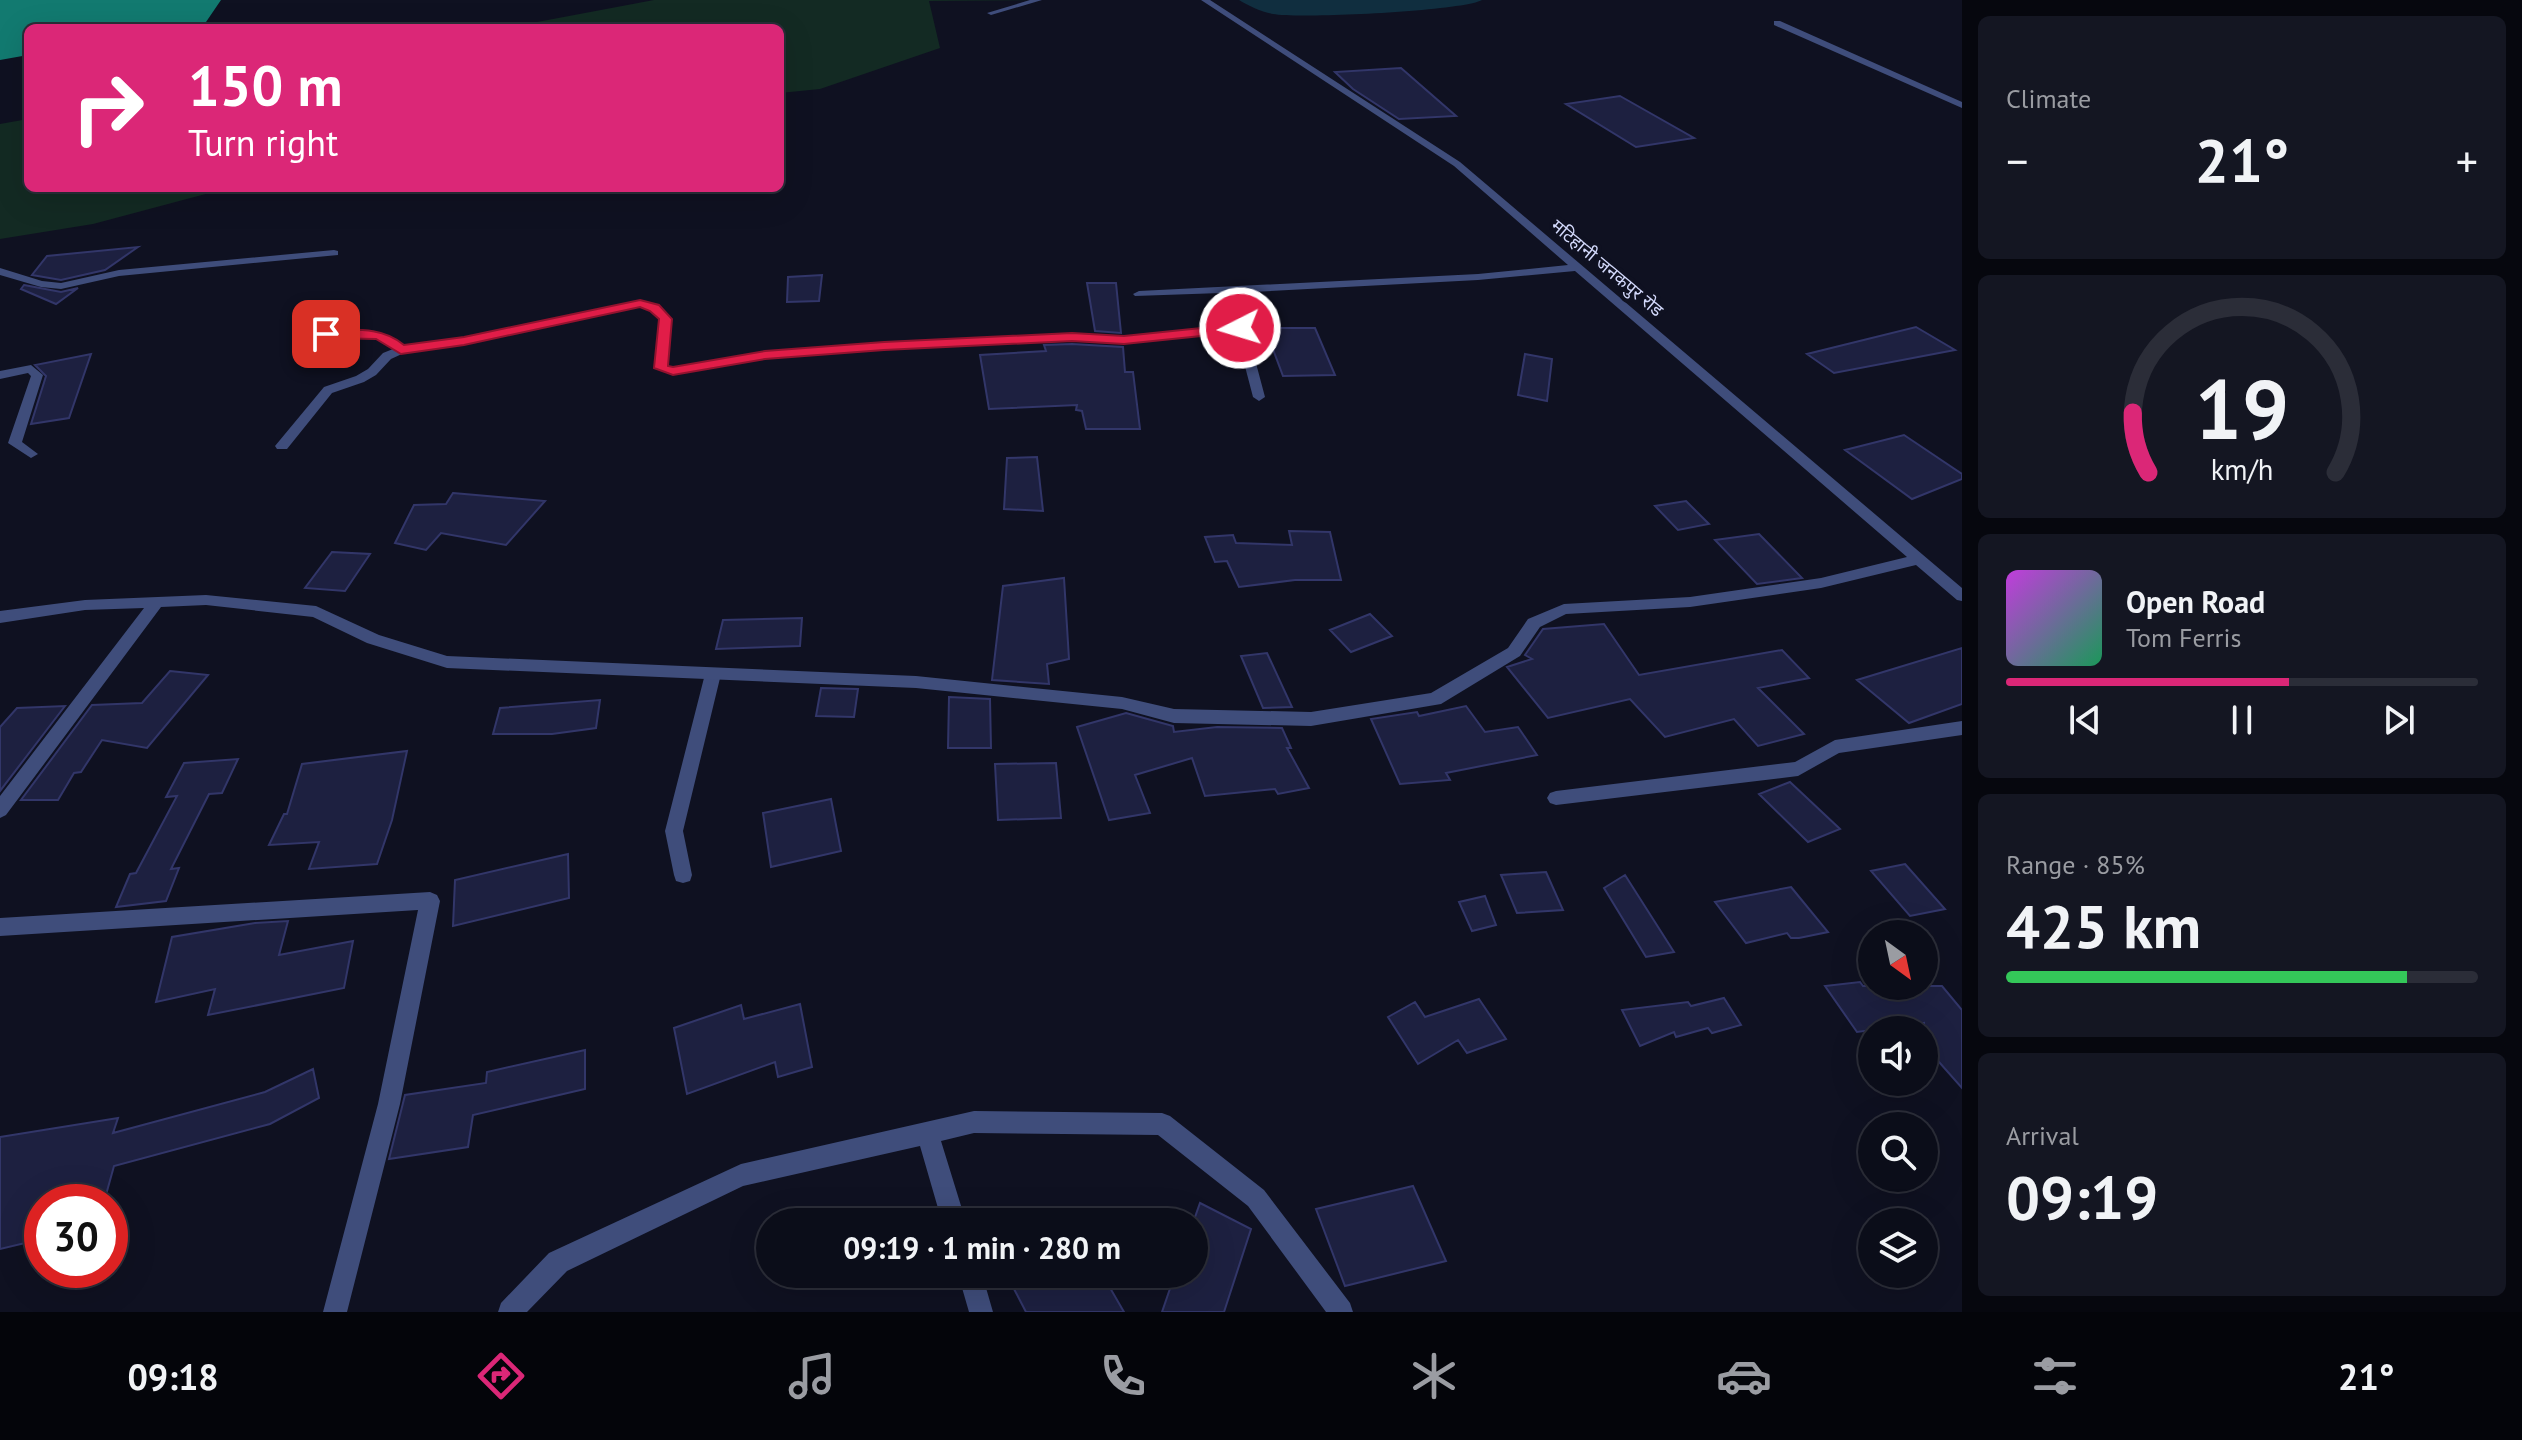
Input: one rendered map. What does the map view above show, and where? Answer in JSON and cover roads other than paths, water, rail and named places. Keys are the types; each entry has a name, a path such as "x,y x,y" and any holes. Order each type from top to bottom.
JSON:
{"street":[{"path":"991,13 1038,0"},
{"name":"मटिहानी जनकपुर रोड","path":"1205,0 1457,164 1962,596"},
{"path":"1777,23 1962,105"},
{"path":"0,271 41,284 61,286 119,273 334,253"},
{"path":"1139,294 1425,277 1478,277 1578,267"},
{"path":"1225,291 1235,307 1259,397"},
{"path":"282,446 328,390 360,379 372,372 387,356 401,350 464,341 640,303 654,308 666,319 661,368 673,371 765,355 1072,337 1124,340 1240,328"},
{"path":"326,334 378,335 388,338 401,350"},
{"path":"0,375 31,369 37,375 15,443 31,454"},
{"path":"0,617 85,605 206,600 316,612 373,639 447,662 916,682 1122,703 1174,716 1311,719 1435,699 1514,652 1534,623 1564,609 1690,602 1821,583 1920,559"},
{"path":"0,810 157,602"},
{"path":"683,875 674,831 713,674"},
{"path":"1556,798 1798,769 1835,747 1962,728"},
{"path":"0,927 430,901 389,1104 335,1312"},
{"path":"510,1312 558,1262 741,1175 974,1122 1162,1124 1256,1198 1341,1312"},
{"path":"927,1133 950,1208"},
{"path":"974,1288 981,1312"}],"water":[{"path":"1239,0 1482,0 1415,11 1289,15 1273,14"}]}
